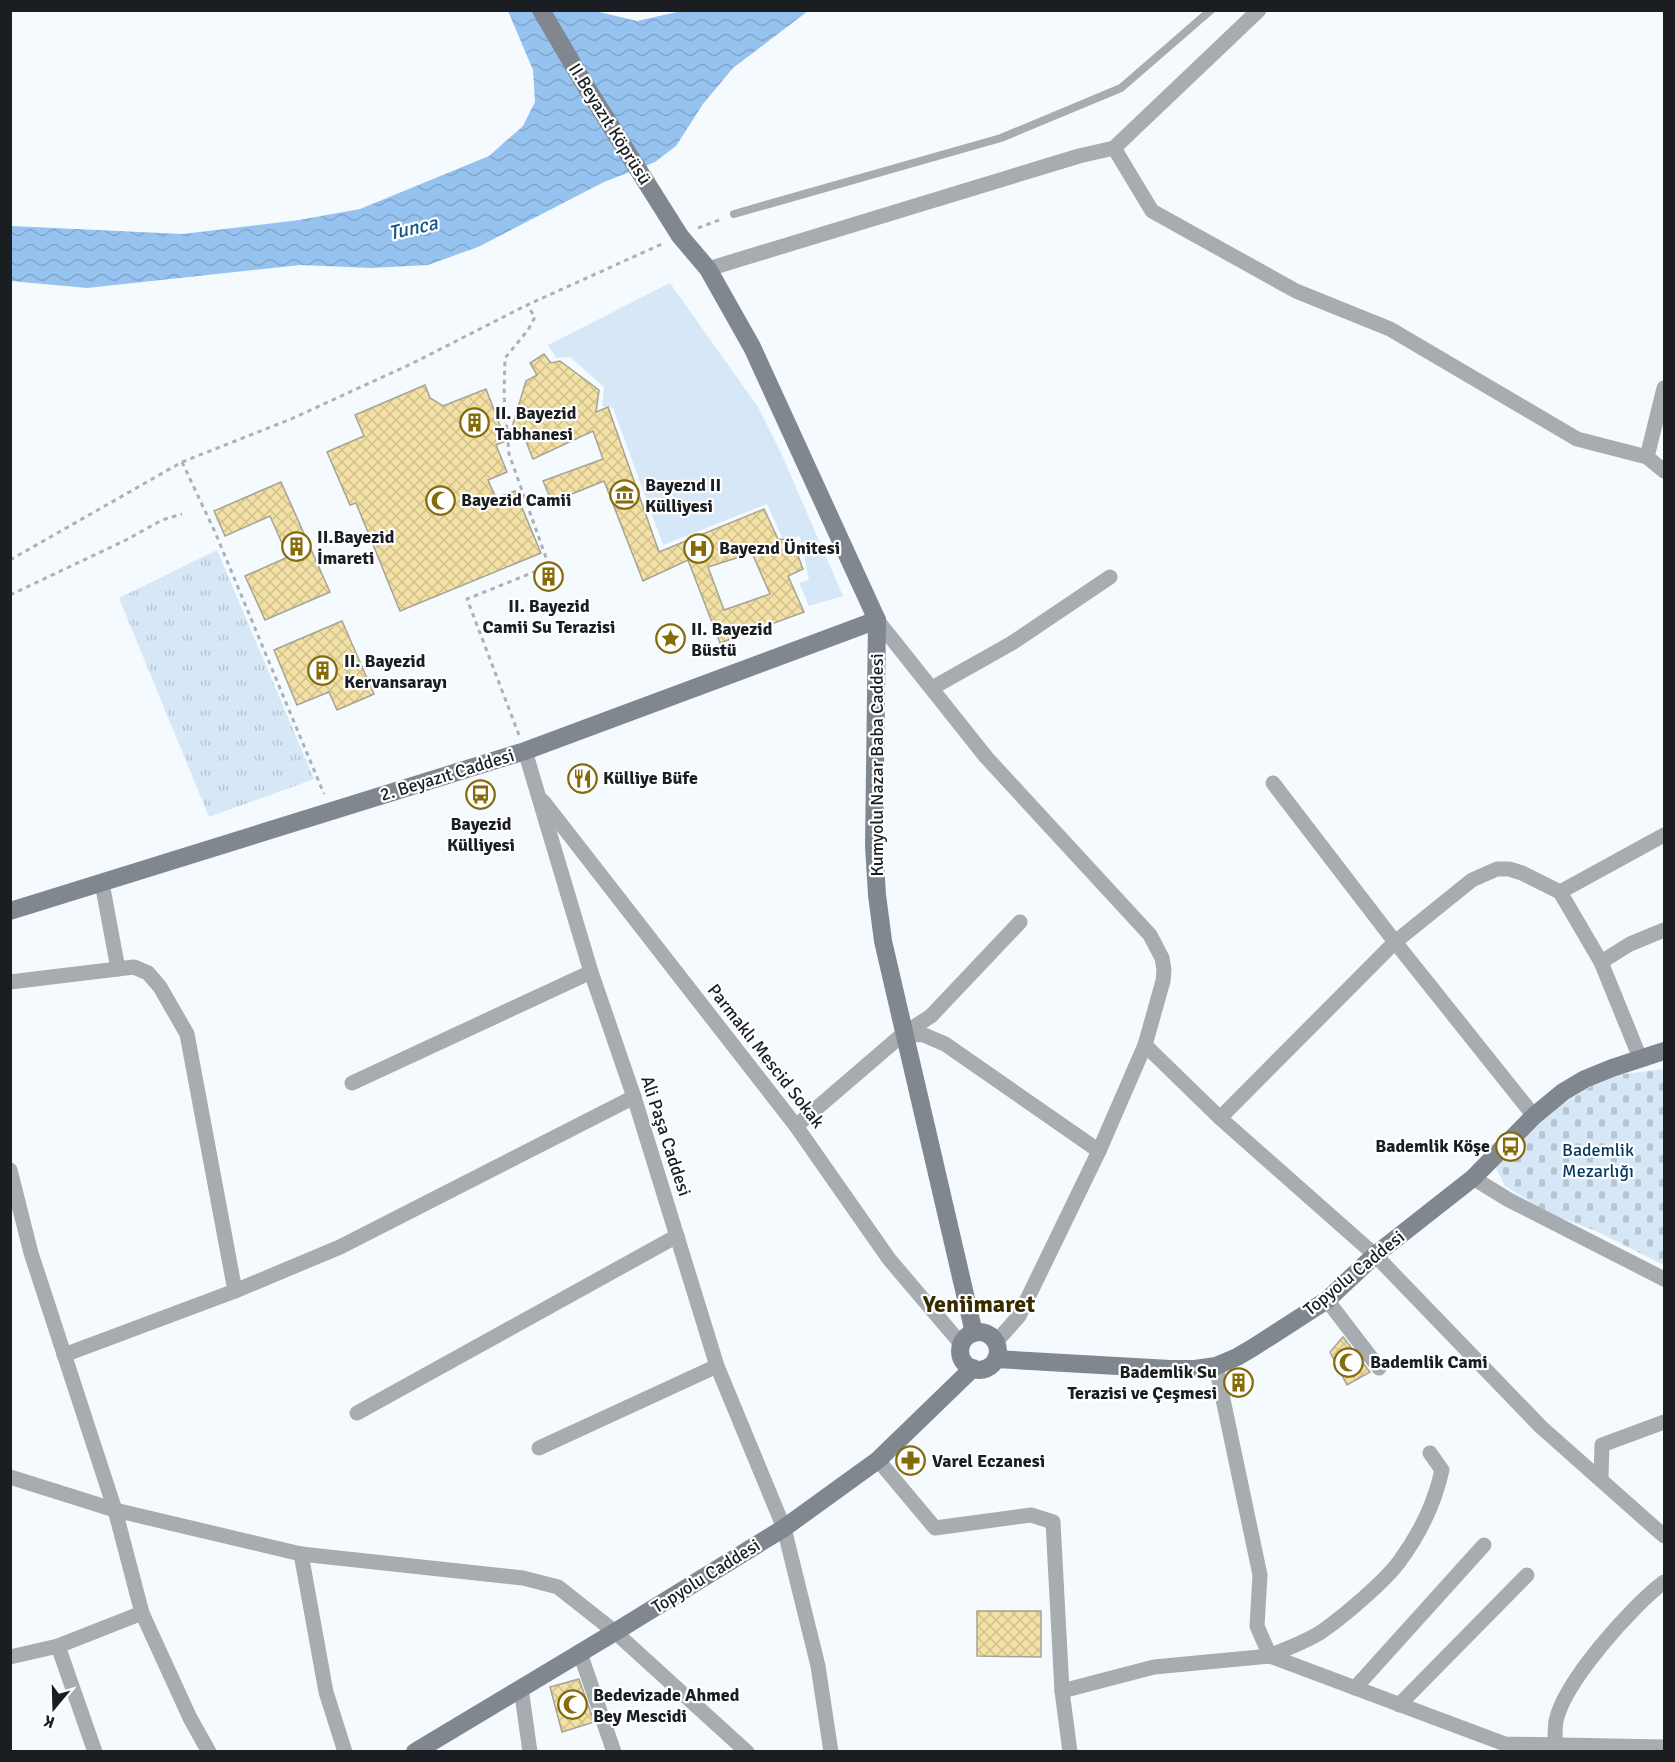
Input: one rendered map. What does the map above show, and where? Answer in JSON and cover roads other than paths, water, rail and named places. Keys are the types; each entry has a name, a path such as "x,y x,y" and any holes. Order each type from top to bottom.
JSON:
{"street":[{"name":"II.Beyazıt Köprüsü","path":"541,10 585,85 680,236"},
{"path":"708,269 1079,156 1114,148 1259,10"},
{"path":"1114,148 1152,211 1296,291 1390,329 1577,439 1647,457 1665,471"},
{"name":"Kumyolu Nazar Baba Caddesi","path":"680,236 708,269 752,346 877,620 874,846 877,895 883,941 968,1339"},
{"path":"1647,457 1665,388"},
{"path":"932,688 1012,643 1110,577"},
{"path":"877,620 986,757 1150,935 1157,946 1163,964 1163,981 1145,1045 1100,1151 1019,1316 996,1351 993,1364 984,1369 973,1368 964,1362 961,1356 968,1339 987,1334 996,1351"},
{"name":"2. Beyazıt Caddesi","path":"10,911 525,751 877,620"},
{"name":"Ali Paşa Caddesi","path":"525,751 591,972 634,1097 717,1366 784,1528 818,1666 831,1752"},
{"path":"1273,783 1395,942 1534,1116"},
{"name":"Parmaklı Mescid Sokak","path":"536,793 796,1126 889,1259 968,1339"},
{"path":"1560,892 1665,835"},
{"path":"1220,1118 1395,942 1472,880 1497,869 1509,869 1522,873 1560,892 1601,962 1640,1058"},
{"path":"102,883 118,969"},
{"path":"796,1126 903,1034 931,1016 1020,922"},
{"path":"1601,962 1630,944 1665,930"},
{"path":"10,982 134,967 148,973 160,987 187,1034 235,1291"},
{"path":"352,1083 591,972"},
{"path":"903,1034 924,1035 945,1044 1100,1151"},
{"path":"1145,1045 1220,1118 1375,1255 1541,1427 1665,1536"},
{"name":"Topyolu Caddesi","path":"996,1351 1170,1369 1216,1366 1237,1357 1327,1300 1375,1255 1473,1178 1534,1116 1563,1092 1585,1079 1665,1051"},
{"path":"64,1355 235,1291 340,1247 634,1097"},
{"path":"10,1170 31,1253 115,1510 142,1612 190,1718 209,1752"},
{"path":"1473,1178 1509,1200 1665,1279"},
{"path":"357,1413 677,1236"},
{"path":"1327,1300 1379,1368"},
{"path":"539,1448 717,1366"},
{"path":"1216,1366 1260,1575 1257,1626 1270,1656 1504,1744 1665,1747"},
{"name":"Topyolu Caddesi","path":"415,1752 784,1528 878,1460 973,1368"},
{"path":"1601,1478 1602,1445 1665,1422"},
{"path":"1062,1691 1154,1667 1270,1656 1323,1632 1399,1563 1425,1519 1438,1488 1442,1470 1430,1453"},
{"path":"878,1460 935,1528 1031,1515 1053,1522 1062,1691 1070,1752"},
{"path":"10,1477 115,1510 301,1554 523,1578 558,1587 615,1632 747,1752"},
{"path":"1355,1688 1484,1545"},
{"path":"301,1554 326,1692 345,1752"},
{"path":"1399,1705 1527,1575"},
{"path":"1555,1744 1556,1720 1566,1695 1603,1643 1648,1595 1665,1582"},
{"path":"10,1657 58,1646 142,1612"},
{"path":"58,1646 94,1752"},
{"path":"580,1653 614,1752"},
{"path":"521,1688 530,1752"}],"lane":[{"path":"734,214 1001,138 1121,88 1211,10"}],"water":[{"name":"Tunca","path":"508,11 595,11 637,21 682,11 808,11 733,68 703,104 676,146 655,162 604,182 478,247 428,265 371,268 300,265 87,288 11,281 11,226 183,234 299,220 360,209 489,156 523,126 535,102 533,70"}],"place":[{"name":"II. Bayezid Tabhanesi","path":"474,423"},
{"name":"Bayezıd II Külliyesi","path":"624,495"},
{"name":"Bayezid Camii","path":"440,500"},
{"name":"II.Bayezid İmareti","path":"296,547"},
{"name":"Bayezıd Ünitesi","path":"698,548"},
{"name":"II. Bayezid Camii Su Terazisi","path":"549,577"},
{"name":"II. Bayezid Büstü","path":"670,639"},
{"name":"II. Bayezid Kervansarayı","path":"323,671"},
{"name":"Külliye Büfe","path":"582,778"},
{"name":"Bayezid Külliyesi","path":"481,795"},
{"name":"Bademlik Köşe","path":"1511,1146"},
{"name":"Bademlik Cami","path":"1349,1362"},
{"name":"Bademlik Su Terazisi ve Çeşmesi","path":"1238,1382"},
{"name":"Varel Eczanesi","path":"911,1461"},
{"name":"Bedevizade Ahmed Bey Mescidi","path":"572,1705"}],"district":[{"name":"Yeniimaret","path":"979,1304"}],"park label":[{"name":"Bademlik Mezarlığı","path":"1598,1160"}]}
